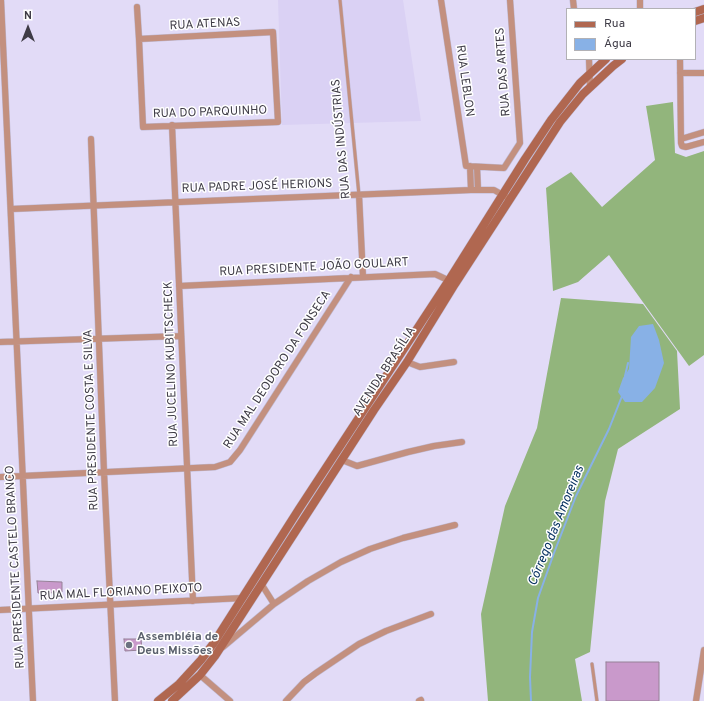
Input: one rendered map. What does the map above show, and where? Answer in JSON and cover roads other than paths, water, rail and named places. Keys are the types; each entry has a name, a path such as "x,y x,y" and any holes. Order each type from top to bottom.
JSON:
{"main road":[{"name":"AVENIDA BRASÍLIA","path":"506,197 560,122 590,87 621,60"},
{"name":"AVENIDA BRASÍLIA","path":"158,701 179,684 201,660 213,644 327,465 452,282 506,197 551,120 598,62"},
{"name":"AVENIDA BRASÍLIA","path":"172,701 200,675 220,650 407,362 452,282"}],"street":[{"name":"RUA PRESIDENTE CASTELO BRANCO","path":"1,0 33,701"},
{"name":"RUA LEBLON","path":"441,0 468,166 474,190"},
{"name":"RUA DAS ARTES","path":"477,166 504,168 520,143 510,0"},
{"path":"137,7 139,39"},
{"name":"RUA ATENAS","path":"139,39 273,32 278,122"},
{"name":"RUA DO PARQUINHO","path":"139,39 143,127 278,122"},
{"path":"589,60 590,87"},
{"path":"680,60 682,146 688,147 704,142"},
{"path":"598,62 599,79"},
{"path":"680,73 704,73"},
{"name":"RUA JUCELINO KUBITSCHECK","path":"172,125 193,601"},
{"path":"681,139 704,132"},
{"name":"RUA PRESIDENTE COSTA E SILVA","path":"91,139 104,472 116,701"},
{"path":"0,141 8,141"},
{"path":"468,166 477,166 474,190"},
{"name":"RUA PADRE JOSÉ HERIONS","path":"11,209 474,190 494,190 506,197"},
{"name":"RUA DAS INDÚSTRIAS","path":"358,194 363,277"},
{"name":"RUA PRESIDENTE JOÃO GOULART","path":"180,286 435,274 452,282"},
{"name":"RUA MAL DEODORO DA FONSECA","path":"0,477 215,467 230,462 240,450 351,277"},
{"path":"0,342 181,336"},
{"path":"407,362 420,367 454,362"},
{"path":"342,460 357,466 434,446 462,442"},
{"path":"220,650 274,604 308,581 341,562 370,549 403,538 455,525"},
{"path":"262,585 274,604"},
{"name":"RUA MAL FLORIANO PEIXOTO","path":"0,610 243,598"},
{"path":"286,701 304,682 372,636 431,614"},
{"path":"696,701 704,650"},
{"path":"200,675 230,701"}],"lane":[{"name":"RUA DAS INDÚSTRIAS","path":"340,0 358,194"},
{"path":"592,664 597,701"}],"water":[{"path":"653,324 659,340 664,363 655,388 642,402 625,402 618,392 623,378 629,369 631,337 639,326"}],"waterway":[{"name":"Córrego das Amoreiras","path":"625,376 628,363"},
{"name":"Córrego das Amoreiras","path":"531,701 530,677 532,632 538,598 576,496 609,429 622,396"}],"place":[{"name":"Assembléia de Deus Missões","path":"129,645"}]}
